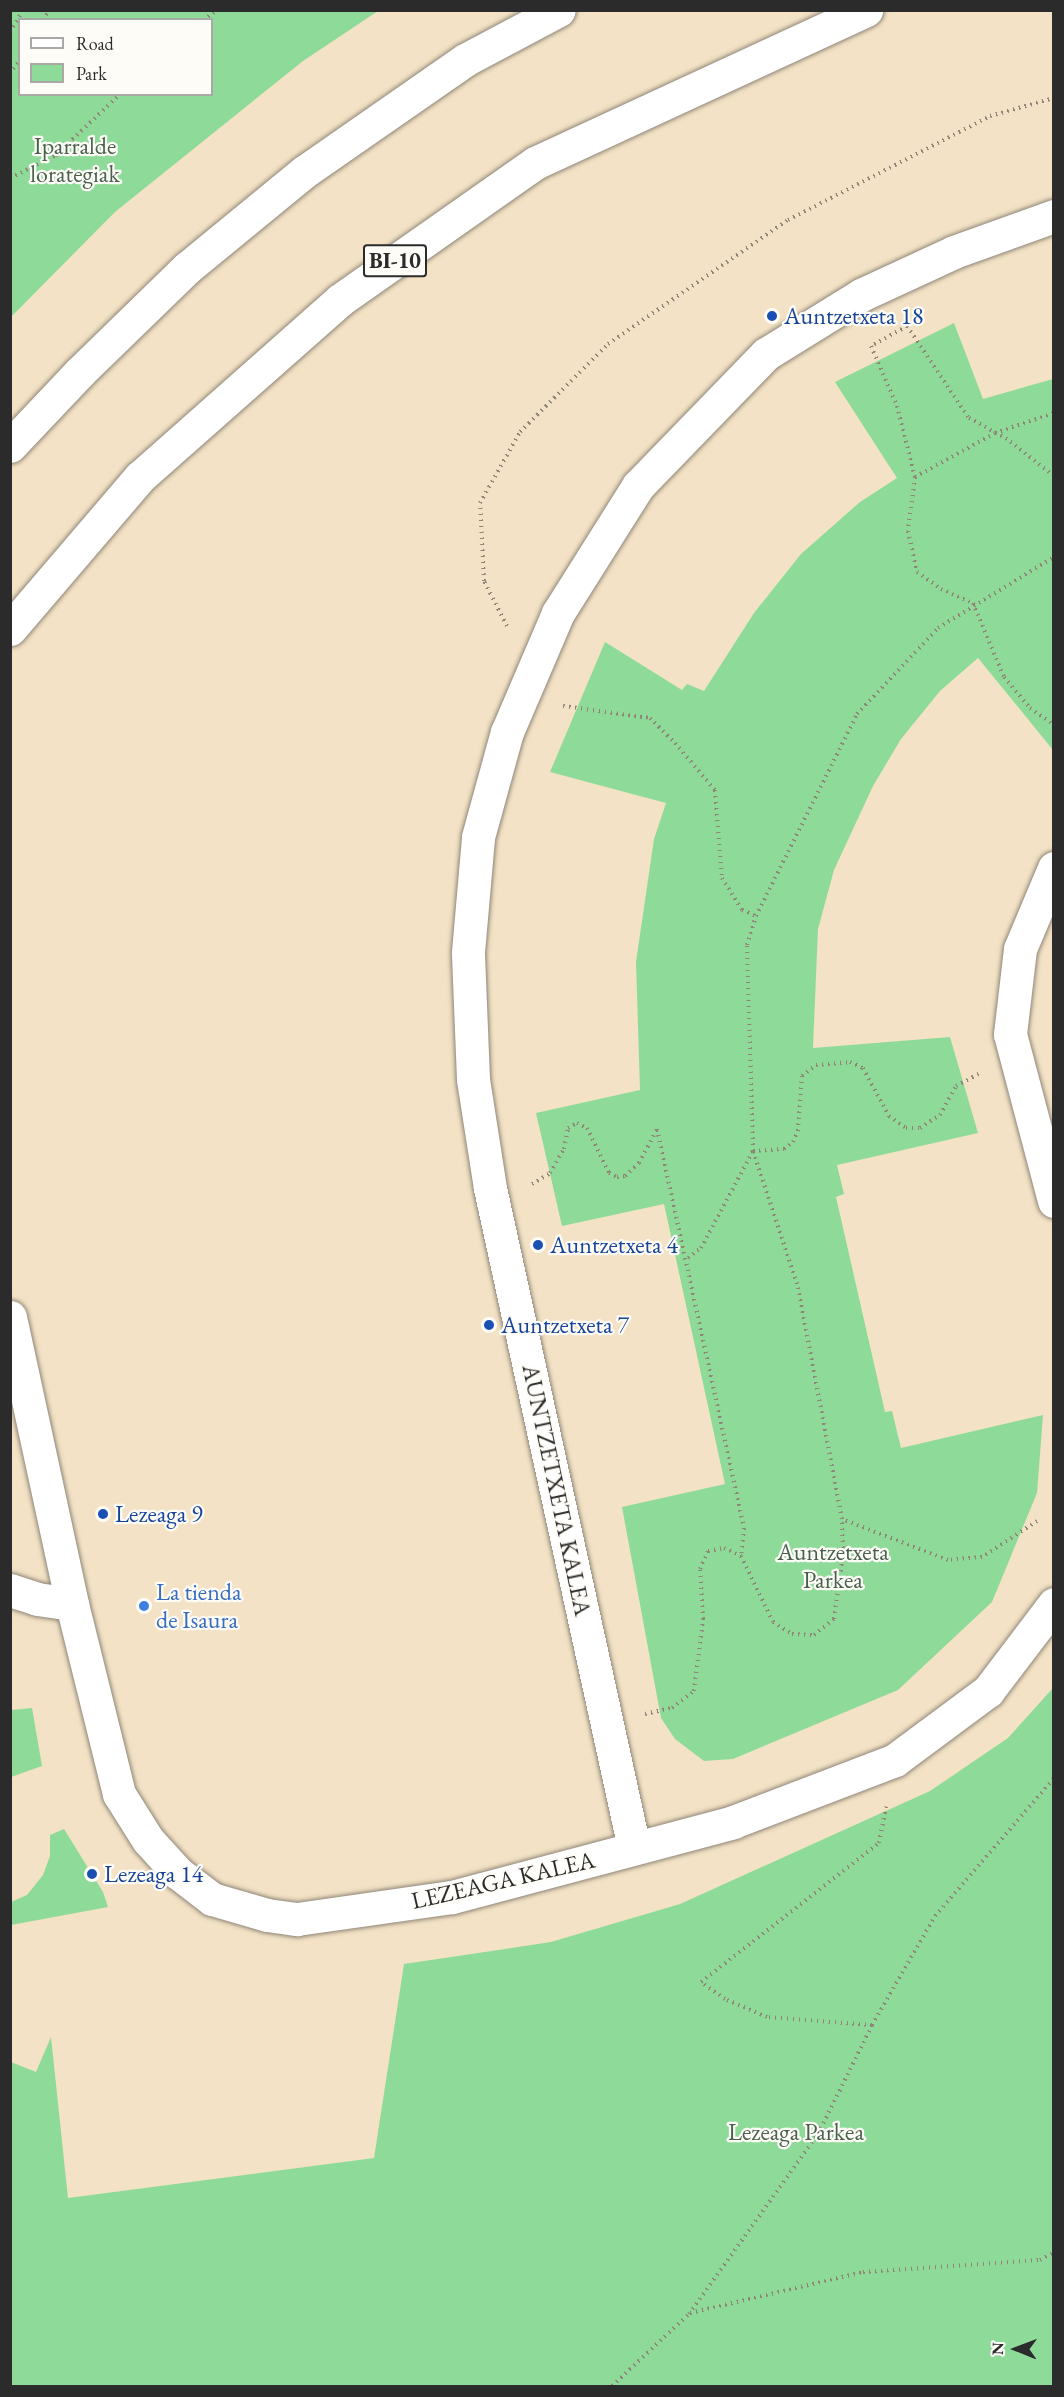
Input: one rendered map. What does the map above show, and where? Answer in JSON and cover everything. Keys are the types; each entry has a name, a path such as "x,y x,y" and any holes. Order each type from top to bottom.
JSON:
{"main road":[{"path":"10,446 80,372 187,268 304,172 465,60 559,10"},
{"name":"BI-10","path":"10,629 140,477 340,300 535,163 866,10"},
{"name":"AUNTZETXETA KALEA","path":"634,1848 490,1188 473,1079 468,952 478,837 507,732 558,613 638,486 775,348 861,295 954,252 1053,216"},
{"path":"1053,868 1020,949 1010,1034 1053,1201"},
{"name":"LEZEAGA KALEA","path":"10,1317 72,1604 119,1794 148,1840 178,1873 212,1899 297,1919 452,1897 733,1822 895,1760 988,1691 1053,1604"},
{"path":"10,1590 37,1599 72,1604"}],"path":[{"path":"10,32 21,11"},
{"path":"10,178 55,156 118,96"},
{"path":"507,626 484,581 480,503 520,432 608,344 788,220 990,116 1053,98"},
{"path":"1053,476 1007,439 968,417 907,326 871,346 897,406 915,477 908,531 917,572 940,589 973,603 1004,677 1030,708 1053,725"},
{"path":"915,477 995,434 1053,413"},
{"path":"523,1185 533,1184 550,1173 564,1149 568,1128 577,1123 587,1128 609,1173 617,1177 625,1176 639,1163 657,1129 688,1258 744,1528 741,1556 773,1622 792,1634 814,1635 834,1619 843,1554 842,1519 797,1284 753,1151 747,945 756,916 857,714 938,628 973,603 1039,569 1053,557"},
{"path":"571,709 650,718 675,743 715,790 722,878 742,910 756,916"},
{"path":"753,1151 784,1149 793,1143 800,1114 802,1076 816,1065 850,1062 864,1068 889,1116 913,1128 920,1128 940,1115 956,1086 979,1074"},
{"path":"688,1258 700,1248 753,1151"},
{"path":"842,1519 948,1560 982,1557 1037,1521"},
{"path":"639,1715 672,1708 694,1691 703,1619 700,1569 708,1551 724,1548 741,1556"},
{"path":"872,2025 767,2017 725,1999 701,1982 879,1843 895,1760"},
{"path":"612,2386 689,2314 818,2134 872,2025 935,1916 1053,1778"},
{"path":"689,2314 863,2272 1040,2260 1053,2252"}],"green space":[{"name":"Iparralde lorategiak","path":"11,10 378,10 303,61 115,212 11,317"},
{"name":"Auntzetxeta Parkea","path":"954,323 983,399 1053,379 1053,750 978,658 940,691 901,739 873,786 834,870 818,929 813,1048 950,1037 978,1133 837,1165 844,1194 836,1197 885,1412 892,1411 901,1448 1043,1415 1037,1493 992,1602 898,1690 733,1759 704,1761 675,1739 661,1718 622,1507 725,1484 664,1204 562,1226 536,1113 640,1090 636,962 654,839 666,803 550,772 605,642 682,690 687,684 704,691 754,613 801,554 860,502 897,478 835,382"},
{"name":"Lezeaga Parkea","path":"1053,1688 1053,2386 11,2386 11,2062 36,2072 51,2037 68,2198 374,2158 404,1964 551,1942 680,1904 930,1791 1008,1738"},
{"path":"32,1708 42,1766 11,1777 11,1710"},
{"path":"64,1829 103,1892 108,1907 11,1925 11,1902 27,1895 43,1875 50,1856 50,1835"}],"place":[{"name":"Auntzetxeta 18","path":"772,316"},
{"name":"Auntzetxeta 4","path":"538,1245"},
{"name":"Auntzetxeta 7","path":"489,1325"},
{"name":"Lezeaga 9","path":"103,1514"},
{"name":"La tienda de Isaura","path":"144,1606"},
{"name":"Lezeaga 14","path":"92,1874"}]}
